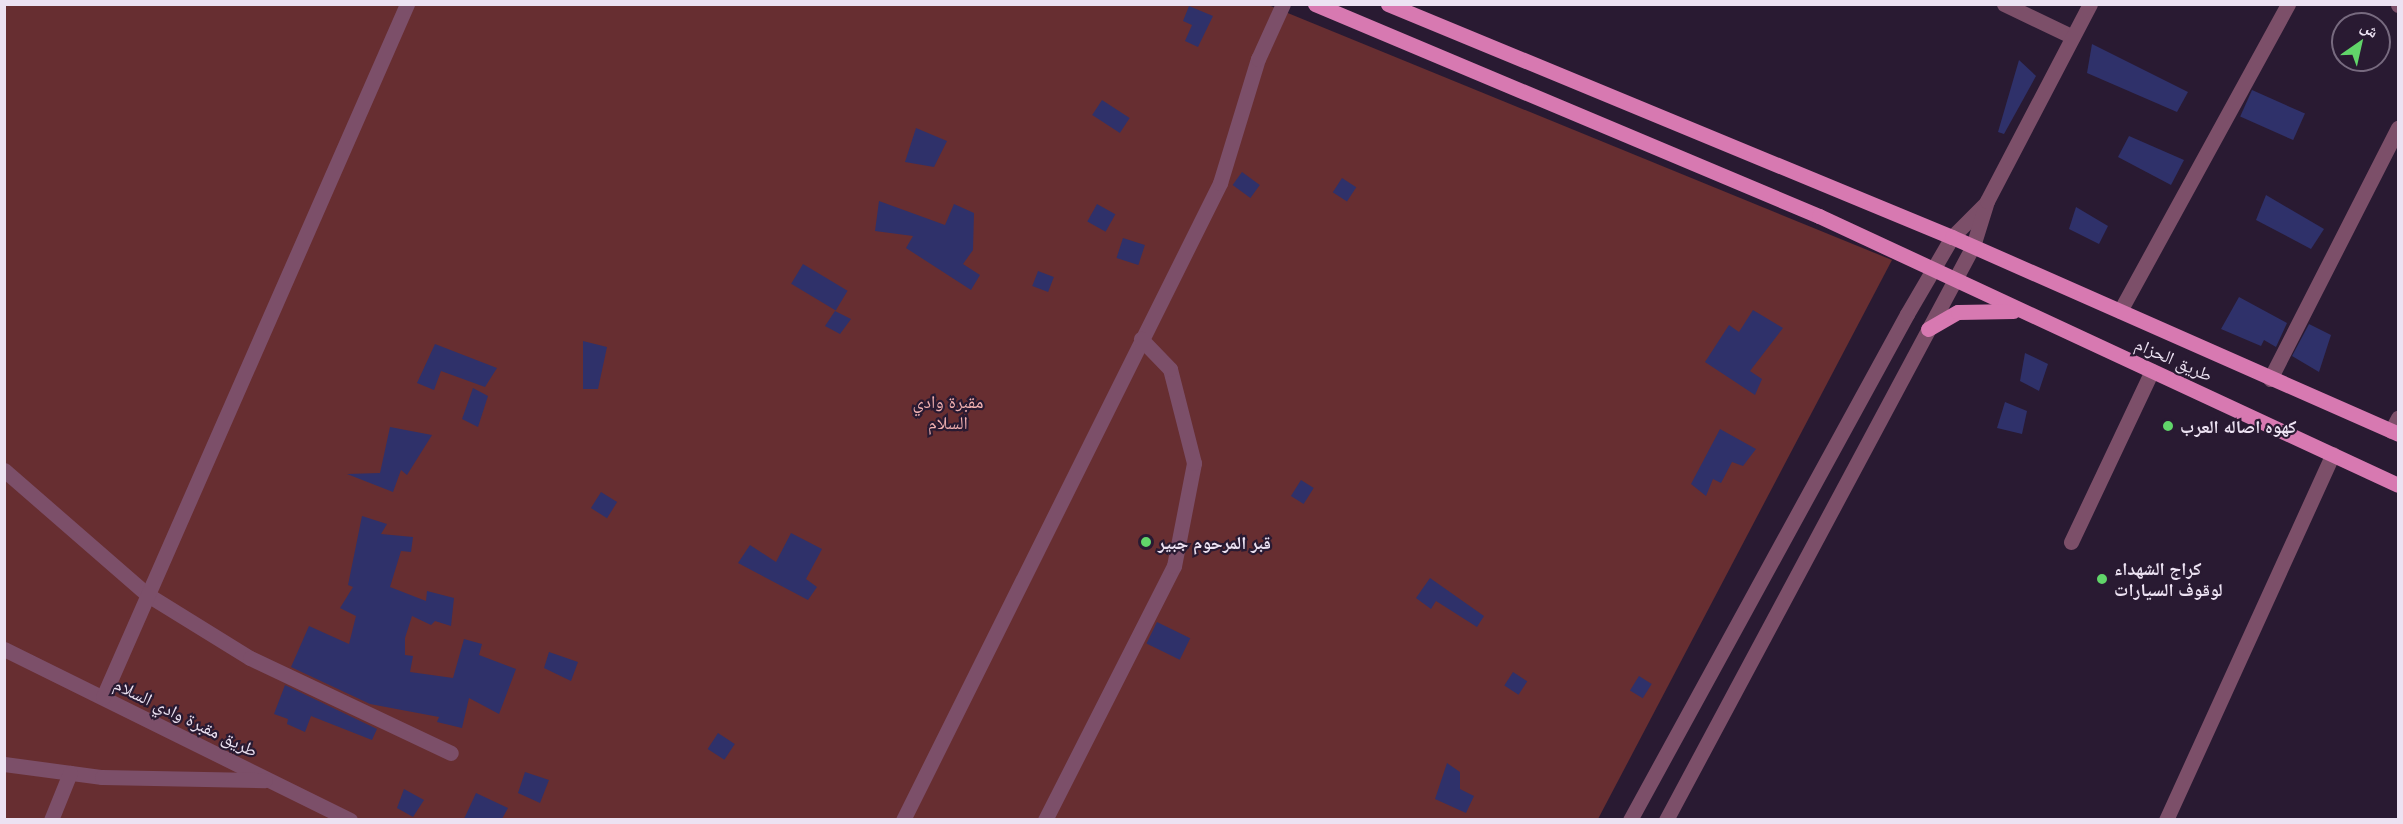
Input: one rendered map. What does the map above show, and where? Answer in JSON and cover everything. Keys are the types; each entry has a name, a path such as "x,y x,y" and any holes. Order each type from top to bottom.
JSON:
{"main road":[{"name":"طريق الحزام","path":"1315,4 1798,207 2398,485"},
{"name":"طريق الحزام","path":"1388,4 1952,237 2270,379 2396,428"},
{"path":"1928,329 1958,312 2018,310"}],"street":[{"path":"103,697 407,4"},
{"path":"903,819 1220,183 1258,58 1283,4"},
{"path":"2004,4 2073,37"},
{"path":"1666,819 1973,246 1987,201 2090,4"},
{"path":"2120,311 2288,4"},
{"path":"2270,379 2398,128"},
{"path":"1635,816 1933,270 1952,237 1987,201"},
{"path":"1045,819 1174,566 1194,463 1170,369 1141,339"},
{"path":"2071,542 2151,371"},
{"path":"2166,819 2333,454"},
{"path":"4,470 148,595 250,658 451,753"},
{"name":"طريق مقبرة وادي السلام","path":"4,649 350,819"},
{"path":"4,764 70,773 271,780"},
{"path":"51,819 70,773"}],"green space":[{"name":"مقبرة وادي السلام","path":"5,5 1268,5 1892,260 1598,819 5,820"}],"building":[{"path":"1189,6 1213,16 1198,47 1185,41 1192,25 1183,21"},
{"path":"2092,44 2188,92 2177,112 2087,73"},
{"path":"2019,60 2036,76 2004,134 1998,132"},
{"path":"2252,90 2305,114 2293,140 2240,116"},
{"path":"1102,100 1130,118 1120,133 1092,115"},
{"path":"916,128 947,141 934,167 905,162"},
{"path":"2129,136 2184,160 2171,185 2118,157"},
{"path":"1242,172 1260,185 1250,198 1233,185"},
{"path":"1342,178 1356,187 1347,202 1333,192"},
{"path":"2266,195 2324,229 2311,249 2256,220"},
{"path":"879,201 945,225 954,204 974,213 973,250 963,264 980,275 971,290 906,248 913,236 875,231"},
{"path":"1097,204 1115,214 1106,232 1087,221"},
{"path":"2076,207 2108,226 2099,244 2069,229"},
{"path":"1123,238 1145,245 1138,265 1117,258"},
{"path":"803,264 848,291 836,310 791,284"},
{"path":"1038,271 1054,277 1048,292 1032,286"},
{"path":"2239,297 2287,323 2276,347 2264,340 2261,346 2221,329"},
{"path":"1753,310 1783,328 1750,371 1762,379 1755,395 1705,362 1729,325 1739,332"},
{"path":"835,311 851,319 840,334 825,326"},
{"path":"2309,324 2331,335 2319,372 2292,356"},
{"path":"583,341 607,347 598,389 583,389"},
{"path":"435,344 497,368 485,387 441,371 434,390 417,383"},
{"path":"2025,353 2048,364 2039,391 2020,381"},
{"path":"473,388 488,396 478,427 462,419"},
{"path":"2005,402 2027,411 2022,434 1997,428"},
{"path":"390,427 432,435 407,475 401,470 393,492 347,474 380,473"},
{"path":"1720,429 1756,449 1743,466 1732,462 1721,483 1713,479 1706,496 1691,484"},
{"path":"1301,480 1314,488 1304,504 1291,496"},
{"path":"601,492 617,502 607,518 591,508"},
{"path":"362,516 387,524 381,534 413,537 411,552 401,551 390,587 426,601 427,591 454,598 451,626 435,621 431,625 412,616 405,638 405,655 413,656 410,672 453,678 464,639 482,644 479,655 516,669 499,714 469,698 462,728 437,722 439,717 370,704 291,667 309,626 349,644 356,616 340,608 353,587 348,585"},
{"path":"791,533 822,549 806,579 817,587 808,600 738,563 750,545 776,562"},
{"path":"1430,578 1484,616 1477,627 1436,601 1431,609 1416,598"},
{"path":"1157,622 1190,638 1180,660 1146,644"},
{"path":"549,652 578,662 571,681 544,668"},
{"path":"1513,672 1527,681 1519,695 1504,685"},
{"path":"1639,676 1652,684 1643,698 1630,690"},
{"path":"285,685 377,729 372,740 311,716 305,732 287,724 288,719 274,714"},
{"path":"718,733 735,744 724,760 708,749"},
{"path":"1447,763 1460,772 1460,789 1474,796 1466,813 1435,799"},
{"path":"525,772 549,780 540,803 518,793"},
{"path":"404,789 424,800 413,817 397,808"},
{"path":"476,793 508,808 502,819 464,819"}],"place":[{"name":"كهوه اصاله العرب","path":"2168,426"},
{"name":"قبر المرحوم جبير","path":"1146,542"},
{"name":"كراج الشهداء لوقوف السيارات","path":"2102,579"}]}
